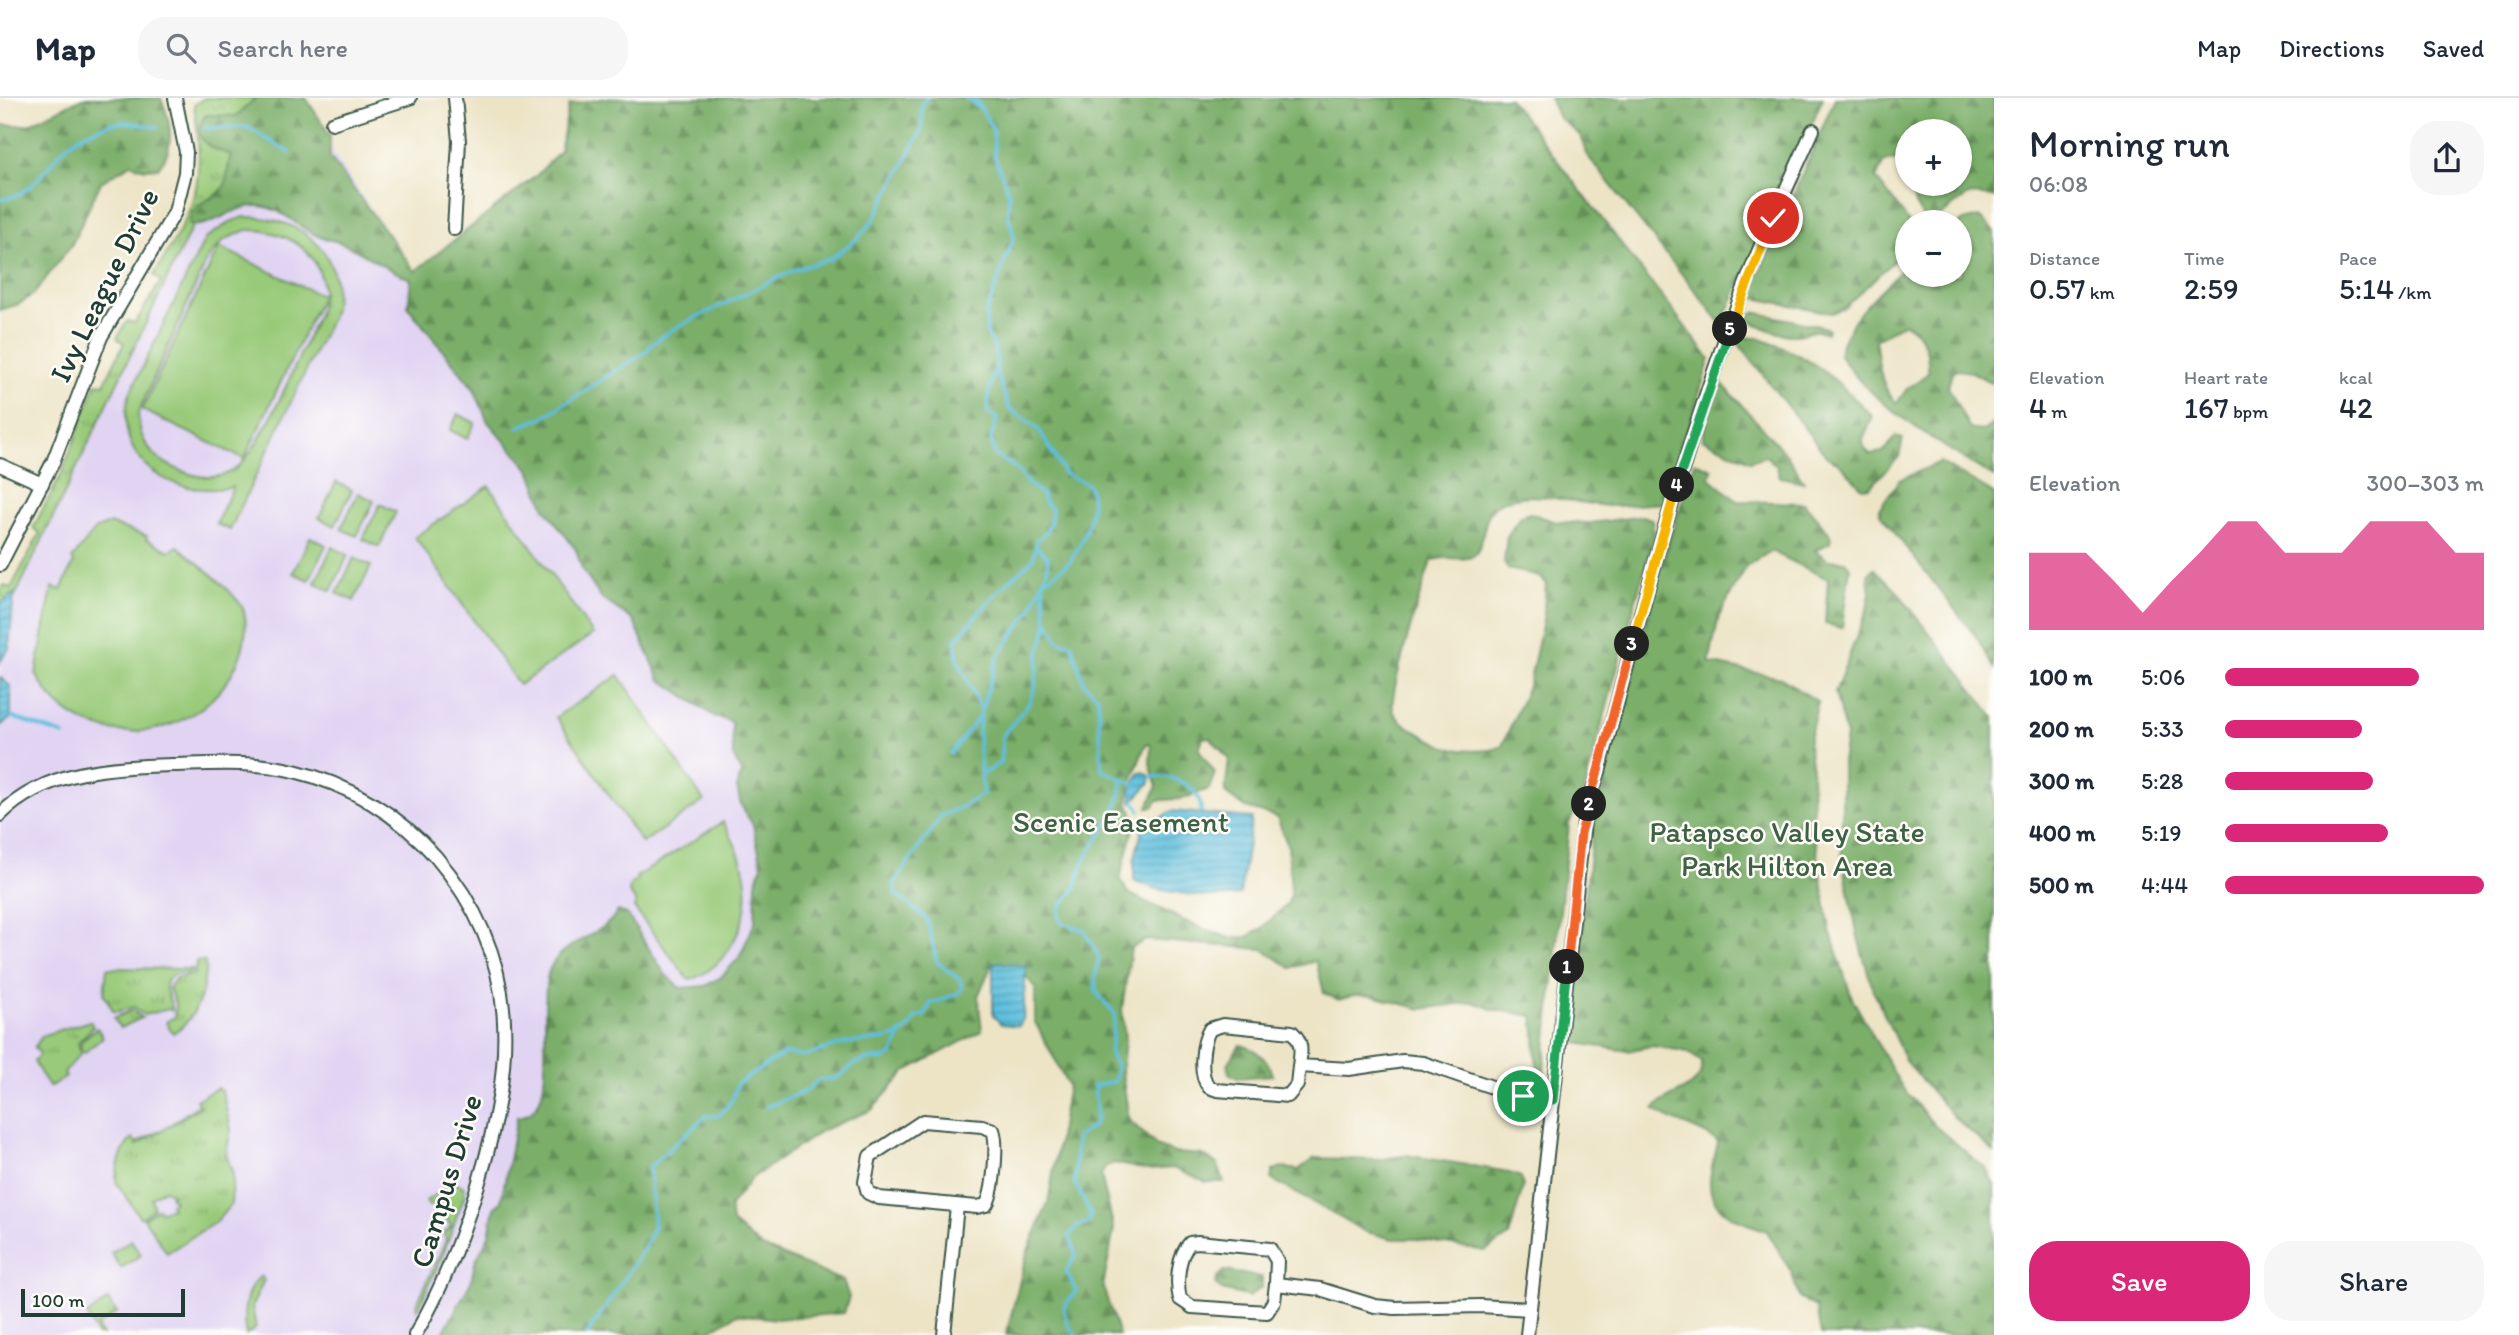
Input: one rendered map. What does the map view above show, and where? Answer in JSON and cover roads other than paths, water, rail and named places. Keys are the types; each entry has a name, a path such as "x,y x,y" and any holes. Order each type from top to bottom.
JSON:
{"street":[{"name":"Ivy League Drive","path":"0,565 43,484 101,337 175,212 185,173 186,152 175,98"},
{"path":"332,123 410,98"},
{"path":"454,229 459,141 455,98"},
{"path":"1527,1335 1585,813 1599,772 1668,513 1692,439 1755,261 1813,130"},
{"path":"0,465 43,484"},
{"name":"Campus Drive","path":"0,815 28,794 79,773 107,768 255,765 318,778 373,804 401,823 450,875 480,922 495,957 504,1006 506,1055 499,1103 475,1196 451,1262 415,1335"},
{"path":"1223,1025 1292,1032 1299,1038 1299,1066 1297,1085 1288,1096 1209,1087 1202,1074 1206,1035 1210,1029 1223,1025"},
{"path":"1299,1066 1335,1069 1403,1061 1423,1063 1512,1094 1553,1100"},
{"path":"923,1121 989,1127 995,1140 990,1199 983,1207 957,1206 873,1197 865,1187 868,1158 923,1121"},
{"path":"944,1335 957,1206"},
{"path":"1198,1242 1270,1249 1277,1261 1276,1284 1274,1301 1267,1312 1192,1307 1180,1299 1178,1292 1182,1255 1190,1243 1198,1242"},
{"path":"1276,1284 1320,1289 1375,1306 1395,1308 1480,1306 1530,1309"}],"water":[{"path":"14,593 9,648 0,662 0,605"},
{"path":"0,677 11,687 11,718 0,726"},
{"path":"1144,772 1150,776 1150,783 1132,802 1131,791 1139,773"},
{"path":"1171,811 1252,818 1240,894 1186,894 1155,888 1134,880 1134,861 1142,830"},
{"path":"998,962 1026,966 1023,1019 1019,1026 1001,1024 993,1015 993,964"}],"waterway":[{"path":"518,427 542,418 647,351 652,344 673,329 796,269 830,259 857,239 873,221 922,130 922,103 927,98"},
{"path":"966,98 981,109"},
{"path":"587,1335 643,1250 654,1226 649,1167 706,1116 719,1116 732,1100 738,1083 785,1053 809,1054 847,1043 895,1036 904,1032 915,1018 925,1015 930,1004 957,994 962,988 960,980 937,962 927,919 895,894 894,883 942,815 983,794 978,738 981,709 958,661 955,641 996,593 1033,559 1037,539 1047,530 1052,509 1043,500 1043,495 1027,483 1017,469 995,455 991,438 997,419 988,412 989,392 997,364 994,347 987,334 986,313 1014,237 1008,214 1009,194 995,157 993,129 975,98"},
{"path":"0,199 11,197 29,187 66,146 89,132 120,122 158,127"},
{"path":"205,128 247,127 290,153"},
{"path":"996,370 1009,408 1039,430 1065,474 1087,484 1091,492 1091,510 1086,531 1071,561 1043,581"},
{"path":"982,708 998,656 1031,610 1047,571 1048,557 1037,547"},
{"path":"981,775 1000,763 1003,735 1030,702 1047,627 1043,583"},
{"path":"1047,620 1059,641 1072,644 1084,684 1098,696 1102,770 1134,784"},
{"path":"950,754 980,716"},
{"path":"12,717 64,735"},
{"path":"1151,777 1169,778 1185,784 1197,796 1201,812"},
{"path":"1076,1335 1067,1323 1064,1307 1076,1291 1066,1271 1076,1256 1069,1236 1076,1227 1088,1223 1091,1215 1075,1183 1076,1137 1093,1126 1097,1117 1094,1086 1115,1081 1117,1067 1110,1054 1115,1014 1096,992 1095,978 1099,957 1084,930 1061,922 1060,911 1077,884 1083,863 1114,811 1119,800 1121,779"},
{"path":"1134,801 1140,811"},
{"path":"766,1107 804,1092 819,1080 837,1078 855,1064 892,1055 902,1032"}],"park label":[{"name":"Scenic Easement","path":"1121,821"},
{"name":"Patapsco Valley State Park Hilton Area","path":"1787,848"}]}
